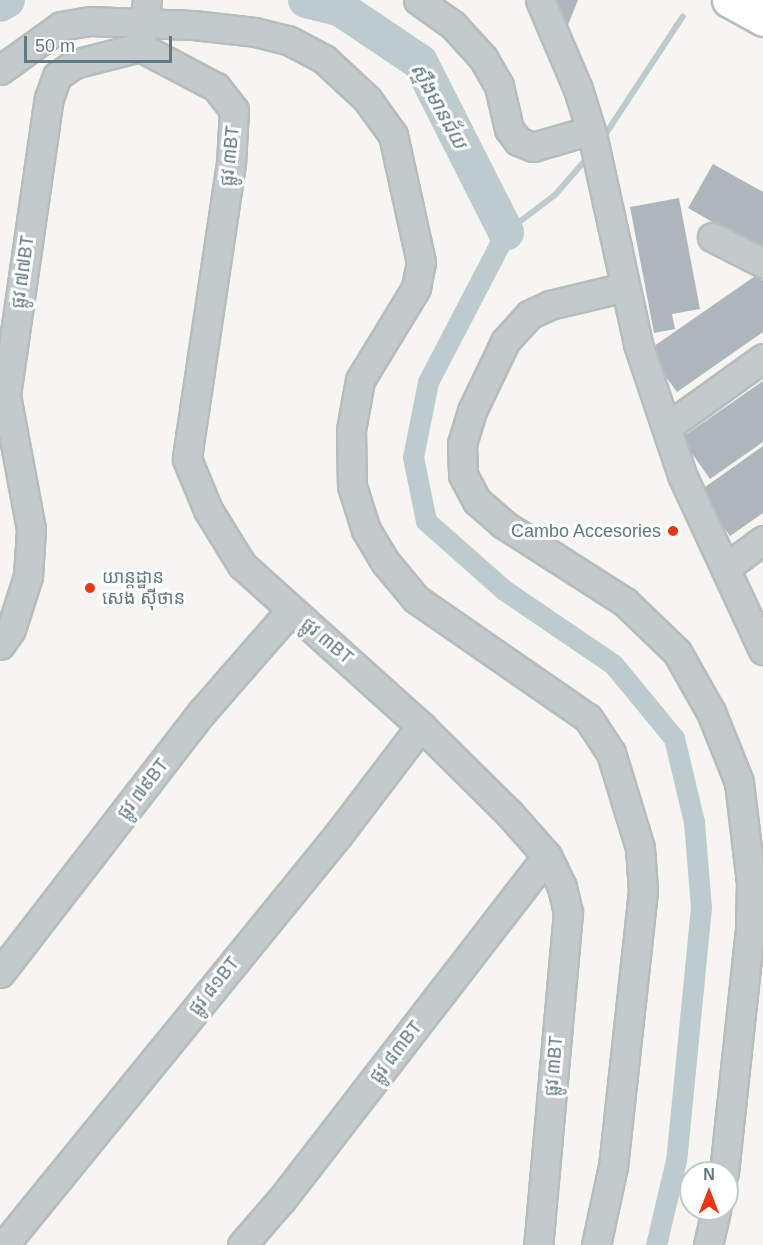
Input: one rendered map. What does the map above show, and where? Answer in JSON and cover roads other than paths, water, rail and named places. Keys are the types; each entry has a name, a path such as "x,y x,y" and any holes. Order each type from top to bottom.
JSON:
{"main road":[{"path":"729,0 763,19"}],"street":[{"path":"418,0 453,26 483,58 499,86 509,129 518,141 533,147 594,141"},
{"path":"540,0 578,89 594,141 638,344 668,427 682,475 727,567 763,650"},
{"path":"0,70 61,26 90,21 193,25 288,40 324,59 367,99 393,135 421,262 416,288 360,380 351,430 352,486 366,530 386,563 416,599 588,718 611,753 640,848 643,891 614,1166 596,1245"},
{"name":"ផ្លូវ ៣BT","path":"144,22 216,87 234,110 231,163 187,459 208,510 242,565 421,726 547,856 562,887 568,912 538,1245"},
{"name":"ផ្លូវ ៧៧BT","path":"0,645 11,629 28,576 31,530 6,395 49,98 57,76 144,22"},
{"path":"712,237 763,263"},
{"path":"625,287 550,305 529,315 505,342 472,411 462,444 463,475 477,501 503,524 625,602 677,652 711,712 739,782 751,882 750,929 725,1161"},
{"path":"668,427 763,358"},
{"path":"727,567 763,540"},
{"name":"ផ្លូវ ៧៩BT","path":"0,973 202,712 291,610"},
{"name":"ផ្លូវ ៨១BT","path":"4,1245 338,835 421,726"},
{"name":"ផ្លូវ ៨៣BT","path":"242,1245 282,1199 547,856"},
{"path":"708,1245 713,1221"}],"waterway":[{"name":"ស្ទឹងមានជ័យ","path":"0,4 7,0"},
{"name":"ស្ទឹងមានជ័យ","path":"306,0 341,9 420,62 506,232"},
{"path":"601,141 683,16"},
{"path":"506,232 555,195 589,156"},
{"path":"506,232 428,382 413,457 426,521 504,590 613,664 674,738 694,822 701,907 676,1160 656,1245"}],"place":[{"name":"Cambo Accesories","path":"673,531"},
{"name":"យាន្ដដ្ឋាន សេង ស៊ីថាន","path":"90,588"}]}
